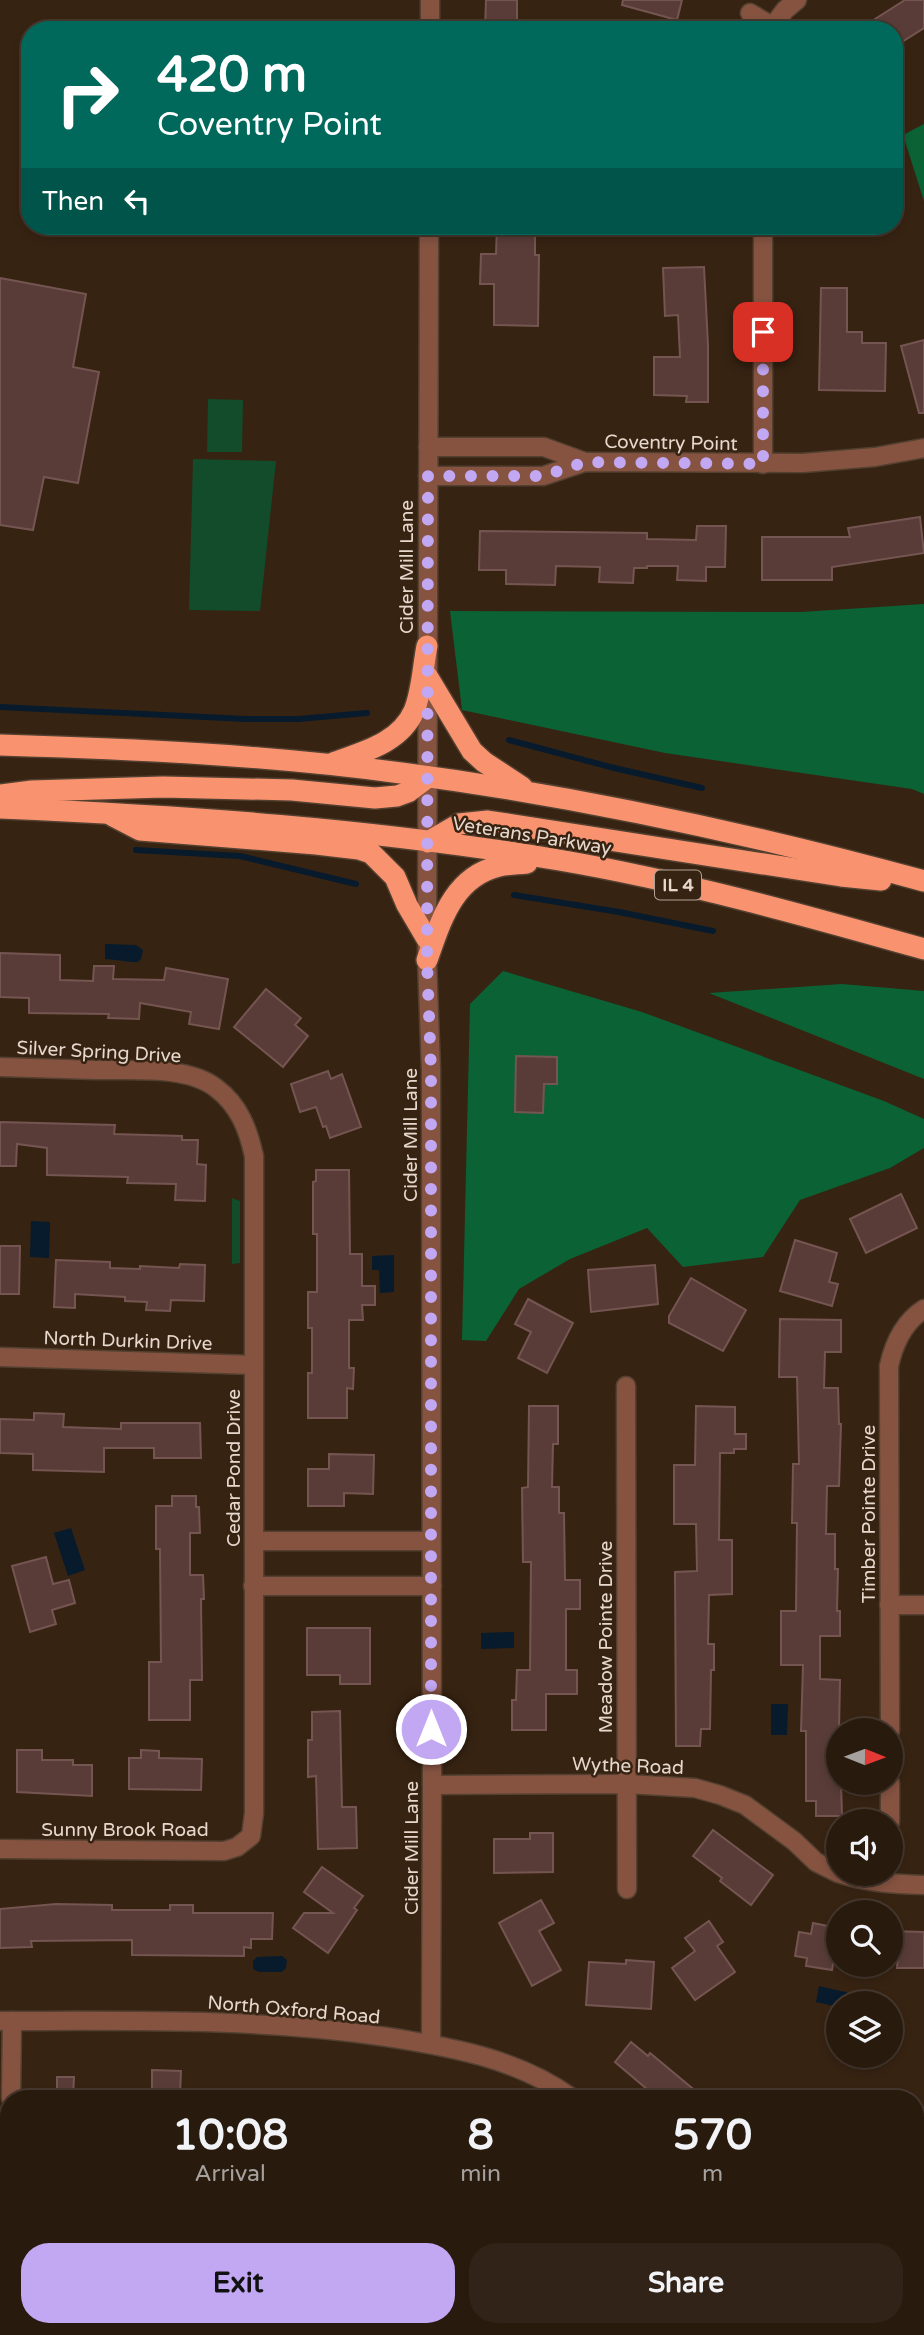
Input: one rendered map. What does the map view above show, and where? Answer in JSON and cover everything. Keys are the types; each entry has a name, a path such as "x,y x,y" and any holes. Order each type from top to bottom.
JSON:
{"highway":[{"path":"328,765 391,739 408,722 415,709 427,646"},
{"path":"427,676 472,751 530,792"},
{"name":"Veterans Parkway","path":"0,745 171,751 428,776 680,820 804,848 924,883"},
{"path":"0,795 74,789 163,787 292,790 375,798 408,792 428,776"},
{"name":"Veterans Parkway","path":"0,808 236,820 356,832 558,860 747,900 924,949"},
{"path":"104,812 140,830 316,844 371,853 395,877 427,949"},
{"path":"428,842 459,824 488,821 841,876 924,883"},
{"path":"427,949 449,903 467,883 497,866 558,860"}],"street":[{"path":"430,0 430,21"},
{"path":"778,21 797,0"},
{"path":"750,13 761,21"},
{"name":"Cider Mill Lane","path":"429,235 427,949 431,1070 430,2043"},
{"path":"763,235 763,464"},
{"name":"Coventry Point","path":"428,447 544,447 585,462"},
{"name":"Coventry Point","path":"428,476 543,476 585,462 763,464 839,461 924,448"},
{"name":"Silver Spring Drive","path":"0,1067 177,1073 215,1086 229,1100"},
{"name":"Cedar Pond Drive","path":"229,1100 242,1116 254,1156 254,1813 250,1844"},
{"name":"Timber Pointe Drive","path":"890,1718 889,1366 893,1348 904,1329 924,1309"},
{"name":"North Durkin Drive","path":"0,1357 254,1365"},
{"name":"Meadow Pointe Drive","path":"626,1386 627,1889"},
{"path":"254,1541 431,1541"},
{"path":"254,1586 432,1586"},
{"path":"889,1605 924,1605"},
{"name":"Wythe Road","path":"432,1785 627,1784 695,1788 745,1805 816,1862 826,1867"},
{"name":"Sunny Brook Road","path":"0,1849 224,1850 250,1844"},
{"name":"Wythe Road","path":"903,1881 924,1885"},
{"path":"6,2021 10,2090"},
{"name":"North Oxford Road","path":"6,2021 209,2022 344,2031 430,2043 516,2067 561,2090"}],"green space":[{"path":"924,124 924,201 903,135"},
{"path":"208,399 243,400 242,452 207,452"},
{"path":"193,459 276,461 260,611 189,610"},
{"path":"924,604 924,794 912,789 665,753 462,710 450,611 801,612"},
{"path":"503,971 642,1012 884,1101 924,1119 924,1148 890,1168 800,1200 763,1257 683,1267 647,1228 570,1259 519,1289 486,1341 462,1340 470,1004"},
{"path":"842,984 924,991 924,1079 709,993"},
{"path":"232,1198 240,1201 240,1263 232,1264"}],"water":[{"path":"105,944 136,945 143,950 141,959 135,962 105,959"},
{"path":"31,1221 50,1222 49,1258 30,1257"},
{"path":"394,1255 394,1292 380,1293 379,1270 372,1270 372,1256"},
{"path":"71,1528 85,1570 68,1576 54,1533"},
{"path":"514,1632 514,1648 481,1649 481,1633"},
{"path":"771,1704 788,1704 787,1735 771,1735"},
{"path":"282,1956 287,1960 286,1968 282,1972 259,1972 253,1969 253,1961 257,1957"},
{"path":"819,1986 841,1991 826,1991 826,2004 816,2002"}],"building":[{"path":"486,0 517,0 517,21 485,21"},
{"path":"623,0 682,0 677,20 622,5"},
{"path":"905,0 924,0 924,28 903,41 903,21 875,19"},
{"path":"497,235 535,235 535,255 539,255 538,326 494,325 494,284 480,284 481,254 496,254"},
{"path":"704,267 708,402 686,402 687,396 654,395 654,357 680,357 678,315 665,316 663,268"},
{"path":"0,278 86,294 73,367 99,372 78,483 44,477 33,530 0,525"},
{"path":"821,288 847,288 847,332 862,332 862,343 886,343 885,391 819,390"},
{"path":"924,340 924,413 919,413 901,346"},
{"path":"920,517 924,553 832,567 832,580 762,580 762,537 850,537 848,528"},
{"path":"697,526 726,526 725,567 706,567 706,581 677,580 678,566 634,568 633,583 599,582 600,567 556,566 555,585 506,584 506,570 479,570 480,531 647,533 647,539 696,540"},
{"path":"0,953 60,955 60,980 93,981 94,966 114,966 113,979 164,980 166,968 228,979 219,1029 189,1024 191,1012 140,1003 139,1019 108,1018 109,1014 29,1013 29,998 0,997"},
{"path":"266,989 301,1018 295,1025 308,1036 283,1067 234,1027"},
{"path":"516,1056 557,1057 557,1084 544,1084 543,1113 515,1112"},
{"path":"328,1071 331,1079 342,1074 361,1127 330,1138 316,1107 300,1112 291,1084"},
{"path":"0,1122 115,1125 114,1134 182,1136 182,1140 198,1140 197,1164 206,1165 205,1201 175,1200 176,1184 127,1183 128,1177 47,1175 47,1148 17,1144 16,1166 0,1166"},
{"path":"316,1170 349,1170 350,1254 362,1254 362,1286 375,1286 375,1305 362,1305 363,1320 349,1320 349,1368 354,1368 353,1389 347,1388 347,1418 308,1418 312,1328 308,1328 308,1292 317,1292 317,1234 313,1234 313,1182 316,1181"},
{"path":"901,1194 917,1228 866,1253 850,1219"},
{"path":"795,1240 837,1253 829,1282 838,1284 832,1306 780,1291"},
{"path":"0,1246 20,1246 19,1294 0,1294"},
{"path":"56,1260 110,1262 110,1268 179,1268 180,1264 205,1265 204,1301 171,1300 170,1311 146,1310 147,1302 125,1301 125,1297 75,1294 75,1308 54,1307"},
{"path":"655,1265 658,1304 591,1312 588,1270"},
{"path":"691,1278 746,1310 723,1351 669,1323 669,1316"},
{"path":"528,1299 573,1323 547,1373 518,1358 531,1332 515,1324"},
{"path":"780,1319 841,1320 841,1352 825,1352 824,1388 838,1388 841,1424 839,1486 827,1486 826,1534 835,1534 840,1636 820,1636 820,1679 840,1680 839,1718 826,1718 826,1796 841,1796 842,1809 826,1809 826,1816 816,1816 816,1801 806,1801 806,1731 801,1731 803,1665 781,1665 781,1611 796,1611 797,1523 792,1523 793,1464 799,1464 797,1377 779,1377"},
{"path":"529,1406 558,1406 558,1444 553,1444 552,1487 559,1487 559,1513 564,1513 565,1580 580,1580 580,1609 566,1609 566,1670 577,1670 577,1694 546,1694 546,1730 512,1730 512,1700 516,1700 517,1670 530,1670 531,1562 523,1562 522,1488 528,1487"},
{"path":"696,1406 735,1407 735,1434 746,1434 746,1449 734,1449 734,1453 720,1453 719,1540 732,1540 732,1594 709,1595 708,1644 714,1644 710,1729 701,1729 700,1746 676,1746 675,1572 697,1571 696,1524 674,1524 674,1465 695,1465"},
{"path":"34,1413 64,1414 63,1427 121,1429 121,1423 200,1423 201,1458 154,1458 154,1448 104,1448 104,1472 33,1470 33,1454 0,1453 0,1419 34,1420"},
{"path":"329,1454 374,1455 373,1494 344,1493 344,1506 308,1506 308,1469 329,1469"},
{"path":"172,1496 196,1496 196,1507 199,1507 200,1533 190,1533 190,1575 203,1575 202,1680 190,1680 190,1720 149,1720 149,1662 161,1662 160,1549 156,1549 156,1506 172,1506"},
{"path":"46,1557 53,1584 69,1580 75,1603 52,1610 56,1624 30,1632 12,1566"},
{"path":"307,1628 370,1628 370,1684 340,1684 340,1675 307,1675"},
{"path":"340,1711 342,1807 356,1807 357,1848 318,1849 316,1776 308,1777 308,1740 312,1740 312,1712"},
{"path":"17,1750 42,1750 42,1760 73,1760 73,1765 92,1765 92,1796 17,1792"},
{"path":"141,1750 159,1751 159,1758 202,1759 201,1790 129,1789 129,1758 141,1758"},
{"path":"713,1830 773,1875 751,1905 693,1856"},
{"path":"530,1833 553,1833 553,1872 494,1873 494,1839 530,1839"},
{"path":"322,1867 363,1896 354,1908 357,1910 328,1953 293,1928 304,1913 333,1913 304,1892"},
{"path":"541,1900 554,1923 539,1931 561,1970 532,1986 499,1923"},
{"path":"56,1904 112,1905 112,1910 170,1910 170,1905 193,1905 193,1913 273,1913 272,1939 251,1939 251,1948 244,1947 244,1956 132,1955 132,1940 31,1941 32,1947 0,1948 0,1909"},
{"path":"709,1921 723,1942 717,1946 735,1972 695,2000 672,1968 695,1951 685,1938"},
{"path":"813,1923 826,1926 826,1969 806,1966 807,1958 795,1956 799,1932 811,1934"},
{"path":"903,1931 924,1932 924,1968 903,1968"},
{"path":"626,1960 654,1962 651,2009 586,2005 589,1962 626,1964"},
{"path":"631,2042 648,2056 650,2053 694,2090 648,2090 615,2062"},
{"path":"152,2070 181,2071 180,2090 152,2090"},
{"path":"57,2077 74,2077 73,2090 57,2090"}],"waterway":[{"path":"0,707 246,719 298,719 367,713"},
{"path":"509,740 702,788"},
{"path":"136,850 240,856 356,884"},
{"path":"514,895 713,931"}],"route":[{"path":"431,1729 431,1070 427,960 428,476 543,476 585,462 763,464 763,332"}]}
